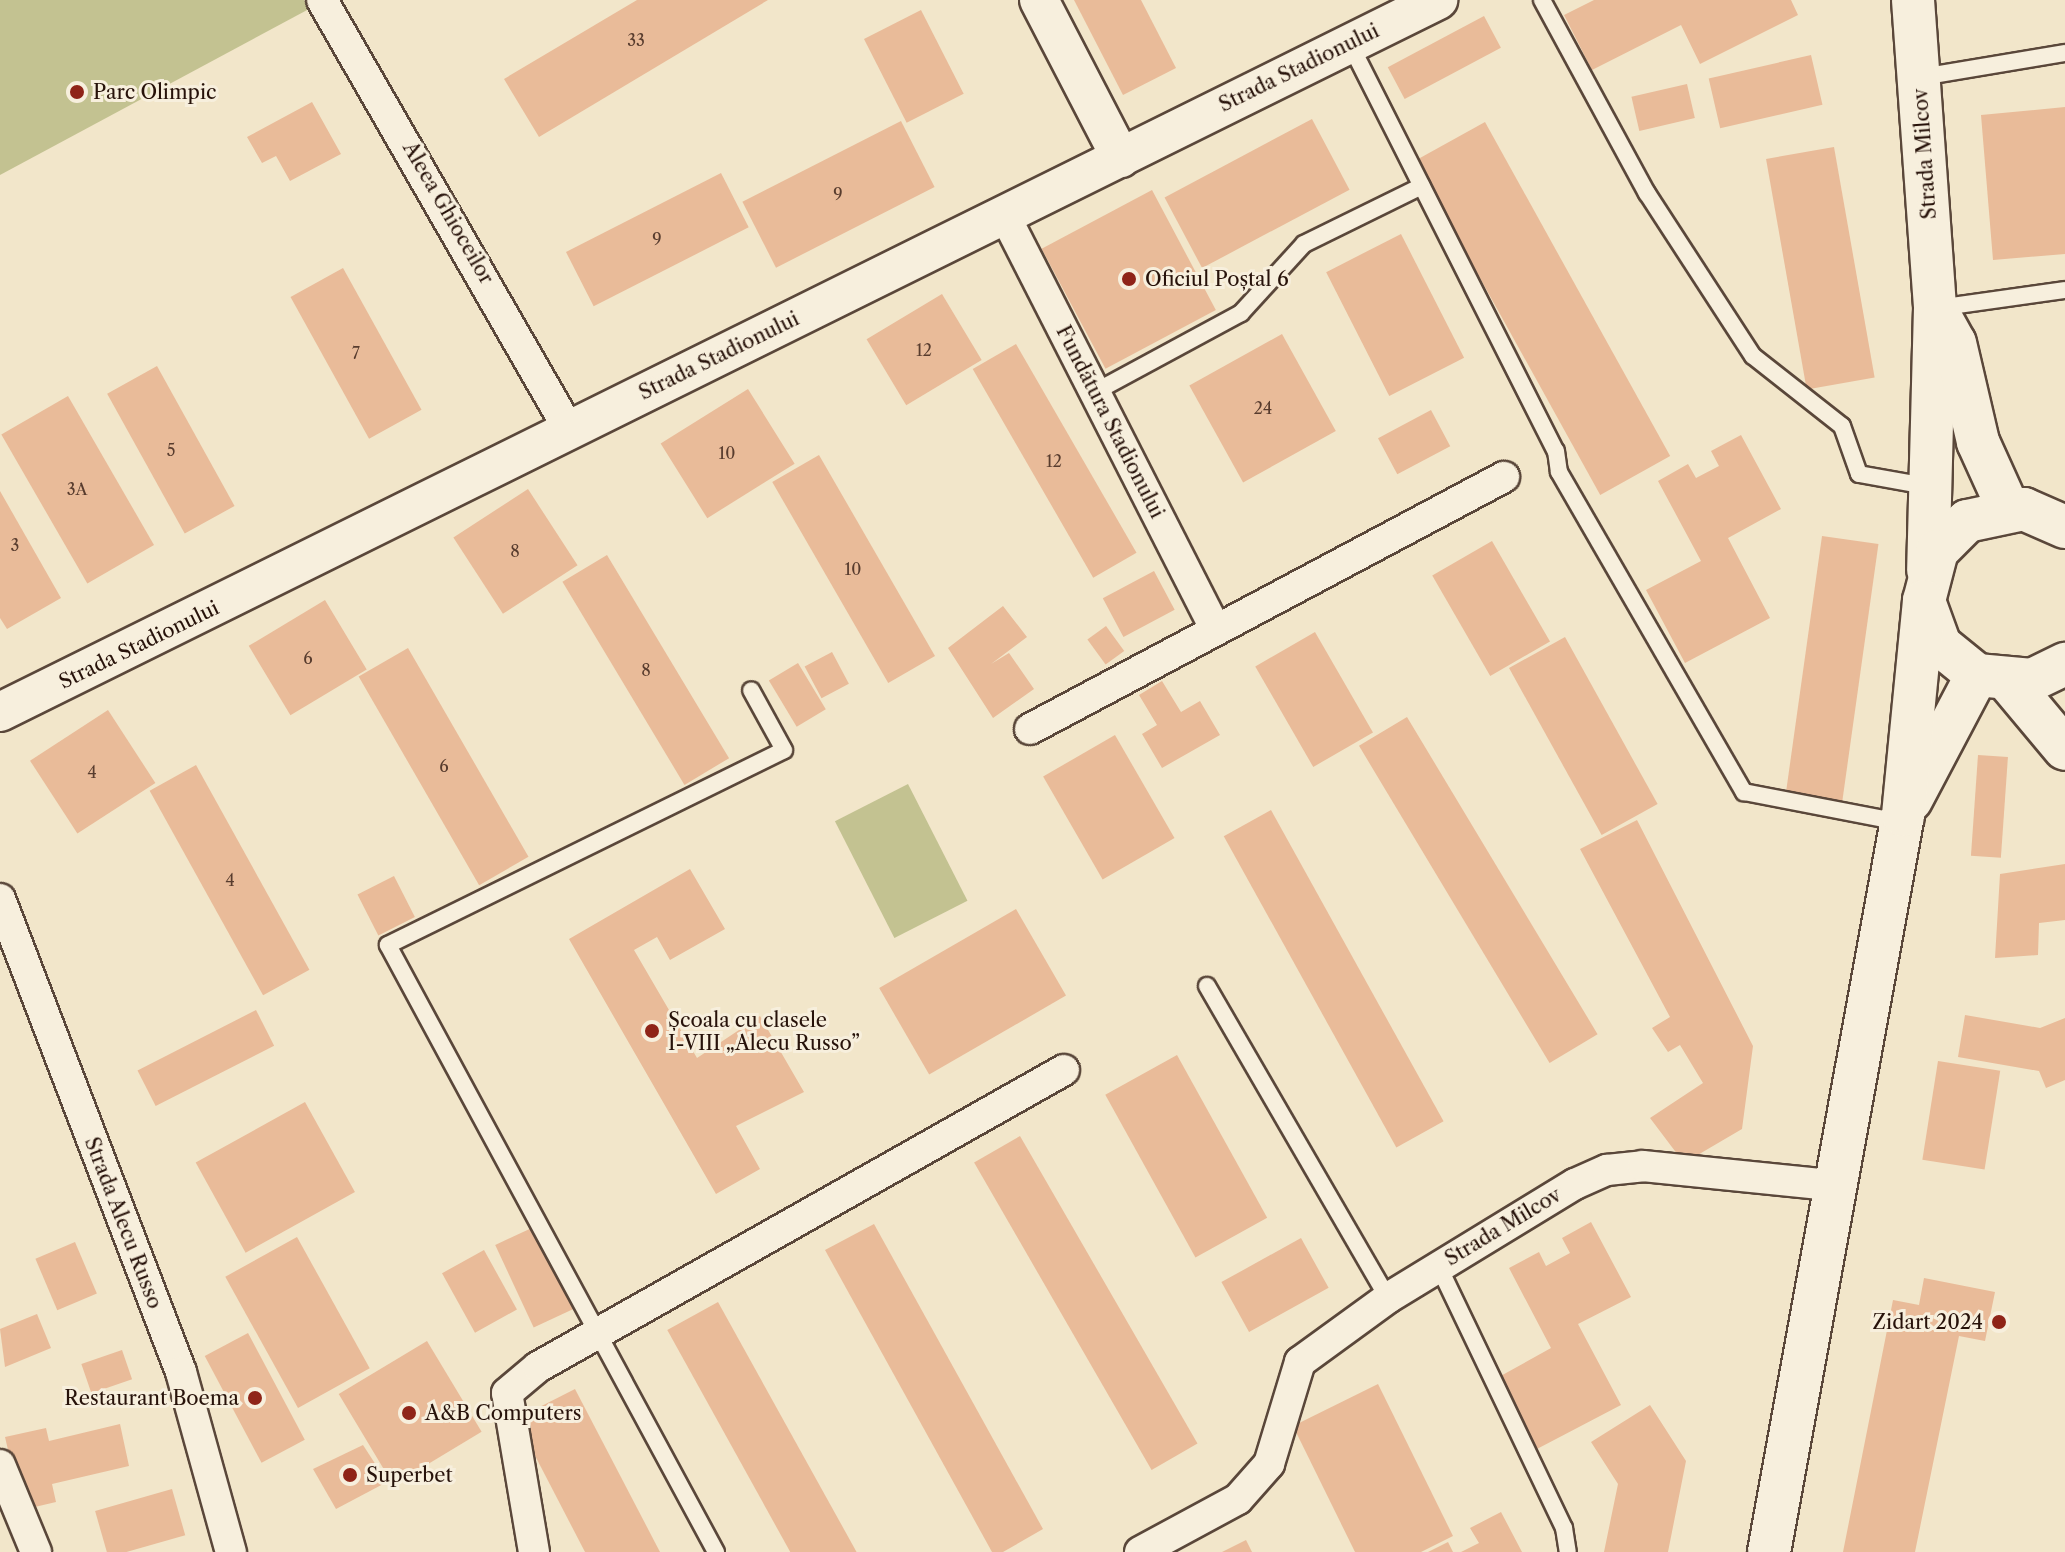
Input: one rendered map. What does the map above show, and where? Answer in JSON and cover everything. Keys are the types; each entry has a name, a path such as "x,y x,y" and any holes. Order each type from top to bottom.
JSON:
{"main road":[{"name":"Strada Milcov","path":"1769,1552 1830,1185 1902,819 1926,586 1933,487 1935,308 1913,0"},
{"name":"Strada Milcov","path":"1935,308 1955,343 1978,442 2008,508"},
{"path":"2065,527 2008,508 1967,521 1926,586 1940,645 1993,679 2065,749"},
{"path":"1993,679 2065,664"},
{"name":"Strada Milcov","path":"1902,819 1993,679"}],"street":[{"name":"Aleea Ghioceilor","path":"322,0 569,429"},
{"path":"1039,0 1121,158"},
{"name":"Strada Stadionului","path":"0,712 1438,0"},
{"name":"Fundătura Stadionului","path":"1005,216 1215,629"},
{"path":"1030,729 1504,477"},
{"name":"Strada Alecu Russo","path":"0,899 181,1372 231,1552"},
{"path":"534,1552 507,1393 538,1367 602,1335 1064,1070"},
{"name":"Strada Milcov","path":"1438,1265 1607,1170 1643,1166 1830,1185"},
{"path":"1140,1552 1238,1499 1269,1464 1300,1362 1438,1265"},
{"path":"0,1465 36,1552"}],"lane":[{"path":"1542,0 1647,193 1753,356 1842,426 1859,474 1933,487"},
{"path":"1349,42 1556,451 1559,472 1744,792 1902,819"},
{"path":"1919,77 2065,53"},
{"path":"1095,392 1241,313 1304,244 1422,186"},
{"path":"1935,308 2065,290"},
{"path":"716,1552 602,1335 388,945 784,750 751,690"},
{"path":"1207,986 1388,1298"},
{"name":"Strada Milcov","path":"1438,1265 1564,1528 1568,1552"}],"shaded area":[{"name":"Parc Olimpic","path":"0,0 304,0 309,9 0,175"},
{"path":"908,784 967,901 894,938 835,821"}],"building":[{"path":"637,0 768,0 539,137 504,79"},
{"path":"1074,0 1141,0 1176,68 1123,95"},
{"path":"1594,0 1791,0 1798,15 1700,64 1681,25 1592,70 1564,15"},
{"path":"921,10 964,94 907,123 864,39"},
{"path":"1484,16 1501,48 1405,99 1388,67"},
{"path":"1811,55 1822,105 1720,128 1709,79"},
{"path":"1687,84 1695,118 1639,131 1631,97"},
{"path":"312,102 341,154 290,181 276,156 262,163 247,137"},
{"path":"2065,107 2065,254 1993,260 1981,115"},
{"path":"1312,119 1350,190 1202,268 1165,197"},
{"path":"901,121 935,187 776,268 742,202"},
{"path":"1485,122 1670,456 1600,495 1415,161"},
{"path":"1834,147 1875,377 1807,389 1766,159"},
{"path":"721,173 749,227 594,306 566,252"},
{"name":"Oficiul Poștal 6","path":"1152,190 1216,310 1105,369 1042,249"},
{"path":"1401,234 1464,358 1389,396 1326,272"},
{"path":"343,268 422,410 369,439 291,297"},
{"path":"942,294 982,360 906,405 867,339"},
{"path":"1282,334 1336,431 1243,482 1189,385"},
{"path":"1016,344 1136,553 1093,578 973,369"},
{"path":"157,366 235,506 185,534 107,394"},
{"path":"748,389 795,464 707,518 661,444"},
{"path":"68,396 154,545 87,583 1,434"},
{"path":"1431,410 1450,446 1397,474 1378,438"},
{"path":"1741,435 1781,509 1728,538 1770,618 1685,663 1646,590 1701,561 1658,481 1688,464 1696,478 1719,466 1711,451"},
{"path":"819,455 935,656 888,683 772,482"},
{"path":"528,489 578,565 503,614 453,537"},
{"path":"0,491 61,598 7,629 0,618"},
{"path":"1822,536 1878,544 1842,802 1786,794"},
{"path":"1492,541 1550,641 1490,676 1432,576"},
{"path":"607,555 729,758 684,785 562,582"},
{"path":"1154,571 1175,610 1123,637 1103,598"},
{"path":"325,600 367,669 290,715 249,646"},
{"path":"1003,606 1027,637 991,664 1009,653 1034,689 993,718 948,648"},
{"path":"1106,626 1124,651 1106,665 1087,640"},
{"path":"1315,632 1373,732 1313,767 1255,666"},
{"path":"1565,637 1658,804 1602,835 1509,668"},
{"path":"408,648 528,857 479,885 359,676"},
{"path":"832,652 849,684 822,698 805,667"},
{"path":"798,663 826,709 797,727 769,681"},
{"path":"1162,681 1181,712 1200,701 1220,735 1162,768 1142,734 1157,725 1139,695"},
{"path":"108,710 155,783 77,834 30,761"},
{"path":"1407,717 1598,1034 1550,1063 1359,746"},
{"path":"1115,735 1174,838 1103,880 1043,777"},
{"path":"1978,755 2008,757 2001,858 1971,856"},
{"path":"196,765 309,970 263,995 150,791"},
{"path":"1271,810 1444,1121 1396,1148 1224,836"},
{"path":"1637,820 1753,1046 1742,1129 1684,1163 1650,1118 1703,1083 1680,1045 1668,1052 1652,1028 1670,1017 1580,849"},
{"path":"2065,864 2065,920 2039,923 2038,955 1995,958 2000,874"},
{"name":"Școala cu clasele I-VIII „Alecu Russo”","path":"690,869 725,929 670,960 657,937 634,950 697,1058 760,1016 804,1092 736,1126 760,1169 716,1194 569,939"},
{"path":"394,876 415,917 378,936 357,895"},
{"path":"1016,909 1066,996 929,1075 879,988"},
{"path":"256,1010 274,1046 156,1106 137,1070"},
{"path":"1965,1015 2040,1028 2065,1018 2065,1080 2046,1088 2039,1071 1958,1057"},
{"path":"1177,1055 1267,1218 1195,1257 1105,1095"},
{"path":"1938,1061 2000,1071 1985,1170 1922,1160"},
{"path":"305,1102 355,1192 246,1253 196,1163"},
{"path":"1020,1136 1198,1443 1152,1470 974,1162"},
{"path":"1591,1222 1631,1297 1578,1324 1621,1405 1535,1450 1497,1378 1551,1348 1509,1268 1539,1252 1546,1266 1570,1253 1562,1238"},
{"path":"874,1224 1043,1529 1003,1552 992,1552 825,1250"},
{"path":"536,1226 574,1308 534,1327 495,1245"},
{"path":"297,1237 370,1368 298,1408 225,1277"},
{"path":"1301,1238 1329,1288 1249,1332 1221,1282"},
{"path":"75,1242 97,1294 57,1310 35,1259"},
{"path":"484,1250 517,1309 475,1333 442,1273"},
{"path":"1924,1278 1995,1292 1985,1341 1959,1336 1915,1552 1843,1552 1893,1300 1919,1305"},
{"path":"718,1302 857,1552 790,1552 667,1330"},
{"path":"37,1314 51,1348 5,1367 0,1329"},
{"name":"Restaurant Boema","path":"248,1333 305,1440 262,1463 205,1356"},
{"name":"A&B Computers","path":"427,1341 482,1432 393,1485 339,1394"},
{"path":"122,1350 132,1379 91,1393 81,1364"},
{"path":"1378,1384 1453,1536 1421,1552 1355,1552 1293,1426"},
{"path":"575,1389 660,1552 585,1552 516,1419"},
{"path":"1650,1405 1686,1461 1668,1552 1604,1552 1618,1484 1591,1442"},
{"path":"120,1424 129,1466 52,1484 56,1502 22,1510 5,1437 46,1428 49,1441"},
{"name":"Superbet","path":"363,1445 387,1482 336,1509 313,1469"},
{"path":"172,1489 185,1535 126,1552 107,1552 95,1511"},
{"path":"1501,1512 1522,1552 1461,1552 1479,1543 1470,1528"},
{"path":"1246,1540 1252,1552 1222,1552"},
{"path":"1448,1542 1453,1552 1428,1552"}],"place":[{"name":"Parc Olimpic","path":"77,92"},
{"name":"Oficiul Poștal 6","path":"1129,279"},
{"name":"Școala cu clasele I-VIII „Alecu Russo”","path":"652,1031"},
{"name":"Zidart 2024","path":"1999,1322"},
{"name":"Restaurant Boema","path":"255,1398"},
{"name":"A&B Computers","path":"409,1413"},
{"name":"Superbet","path":"350,1475"}]}
